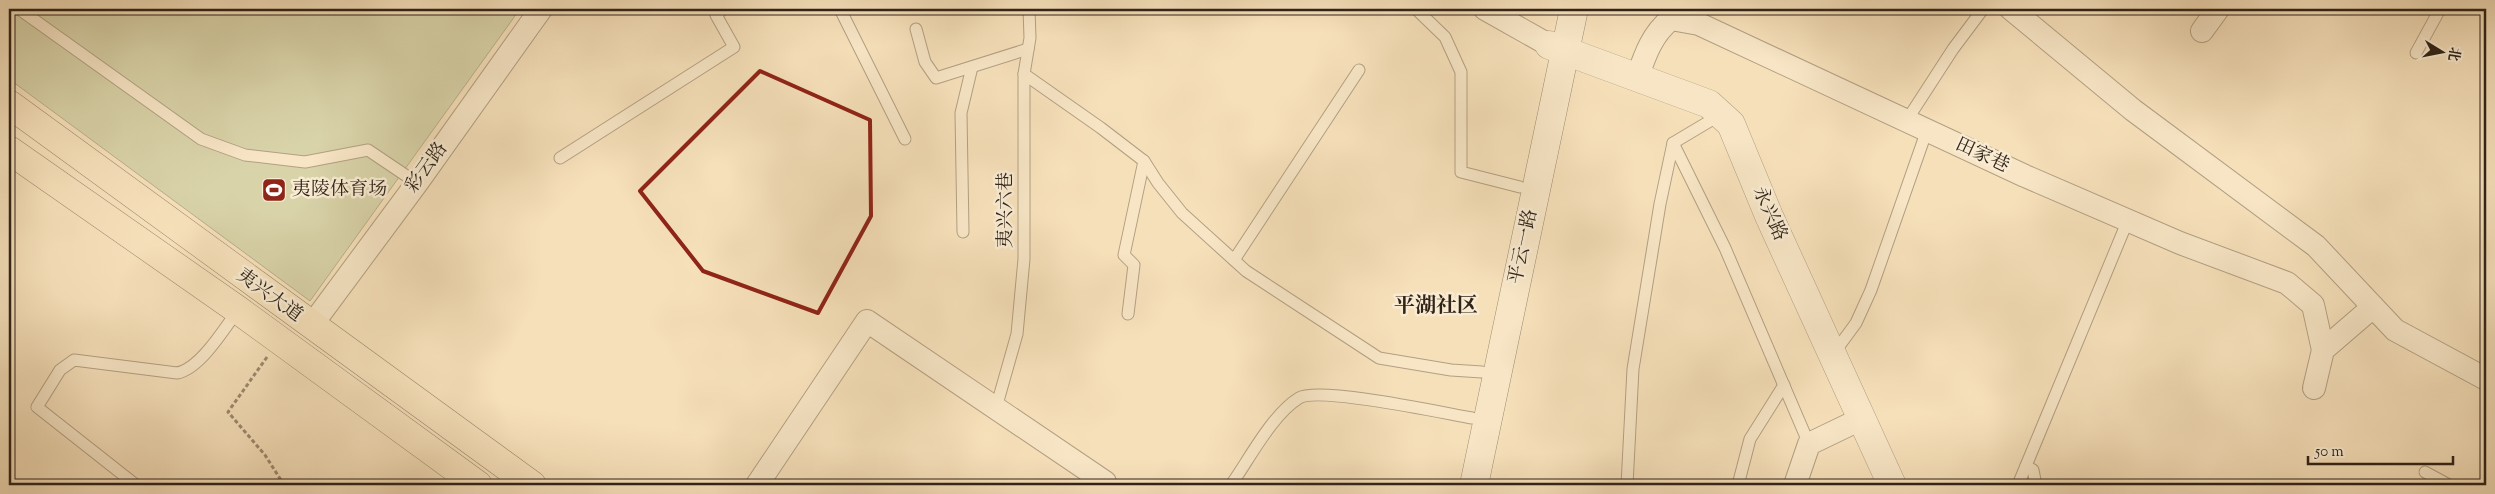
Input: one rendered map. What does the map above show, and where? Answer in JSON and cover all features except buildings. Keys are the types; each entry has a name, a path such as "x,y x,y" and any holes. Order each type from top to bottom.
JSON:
{"main road":[{"name":"平云一路","path":"1474,485 1557,48 1557,9"},
{"name":"平云一路","path":"1458,485 1520,187 1557,48 1574,9"},
{"name":"永兴路","path":"1557,48 1710,104 1731,124 1862,419 1887,483"},
{"name":"夷兴大道","path":"9,104 311,326 532,485"},
{"name":"夷兴大道","path":"9,150 238,310 469,483"}],"street":[{"name":"彩云路","path":"311,326 417,183 541,9"},
{"path":"1484,9 1557,48"},
{"path":"2011,9 2133,110 2316,246 2395,330 2486,379"},
{"path":"2202,31 2218,9"},
{"name":"田家巷","path":"1637,78 1649,47 1659,28 1671,19 1699,24 1927,130 2180,244 2287,283 2313,305 2323,350 2314,388"},
{"path":"2323,350 2373,307"},
{"path":"757,485 866,321 1105,482"},
{"path":"1795,485 1809,444 1862,419"}],"lane":[{"path":"18,9 201,140 245,155 305,162 368,150 417,183"},
{"path":"560,158 734,46 716,15 723,9"},
{"path":"840,9 905,139"},
{"name":"夷兴六巷","path":"996,408 1016,334 1024,259 1024,74 1028,49 1029,9"},
{"path":"1416,9 1445,37 1461,72 1462,172 1520,187"},
{"path":"1907,120 1953,49 1983,9"},
{"path":"2416,53 2440,9"},
{"path":"916,28 926,62 936,78 1028,49"},
{"path":"963,232 961,113 972,67"},
{"path":"1234,260 1359,70"},
{"path":"1024,74 1102,128 1144,161 1158,183 1182,213 1246,271 1379,358 1451,370 1482,372"},
{"path":"1627,485 1633,369 1660,204 1673,143 1721,115"},
{"path":"1832,355 1856,323 1871,290 1927,130"},
{"path":"1673,143 1725,248 1809,444"},
{"path":"1128,314 1134,265 1124,255 1144,161"},
{"path":"2018,485 2128,220"},
{"path":"136,485 37,407 60,370 74,360 177,373 186,371 198,361 238,310"},
{"path":"1738,485 1750,439 1784,385"},
{"path":"1234,482 1277,418 1300,397 1330,394 1472,418"},
{"path":"2026,466 2033,470 2036,485"},
{"path":"2425,472 2449,485"}],"path":[{"path":"279,340 228,412 266,454 284,485"}],"highlighted area":[{"path":"760,71 870,120 871,216 818,313 703,271 640,191"}],"green space":[{"name":"夷陵体育场","path":"9,9 520,9 310,301 9,79"}],"place":[{"name":"夷陵体育场","path":"274,190"}],"district":[{"name":"平湖社区","path":"1436,307"}]}
